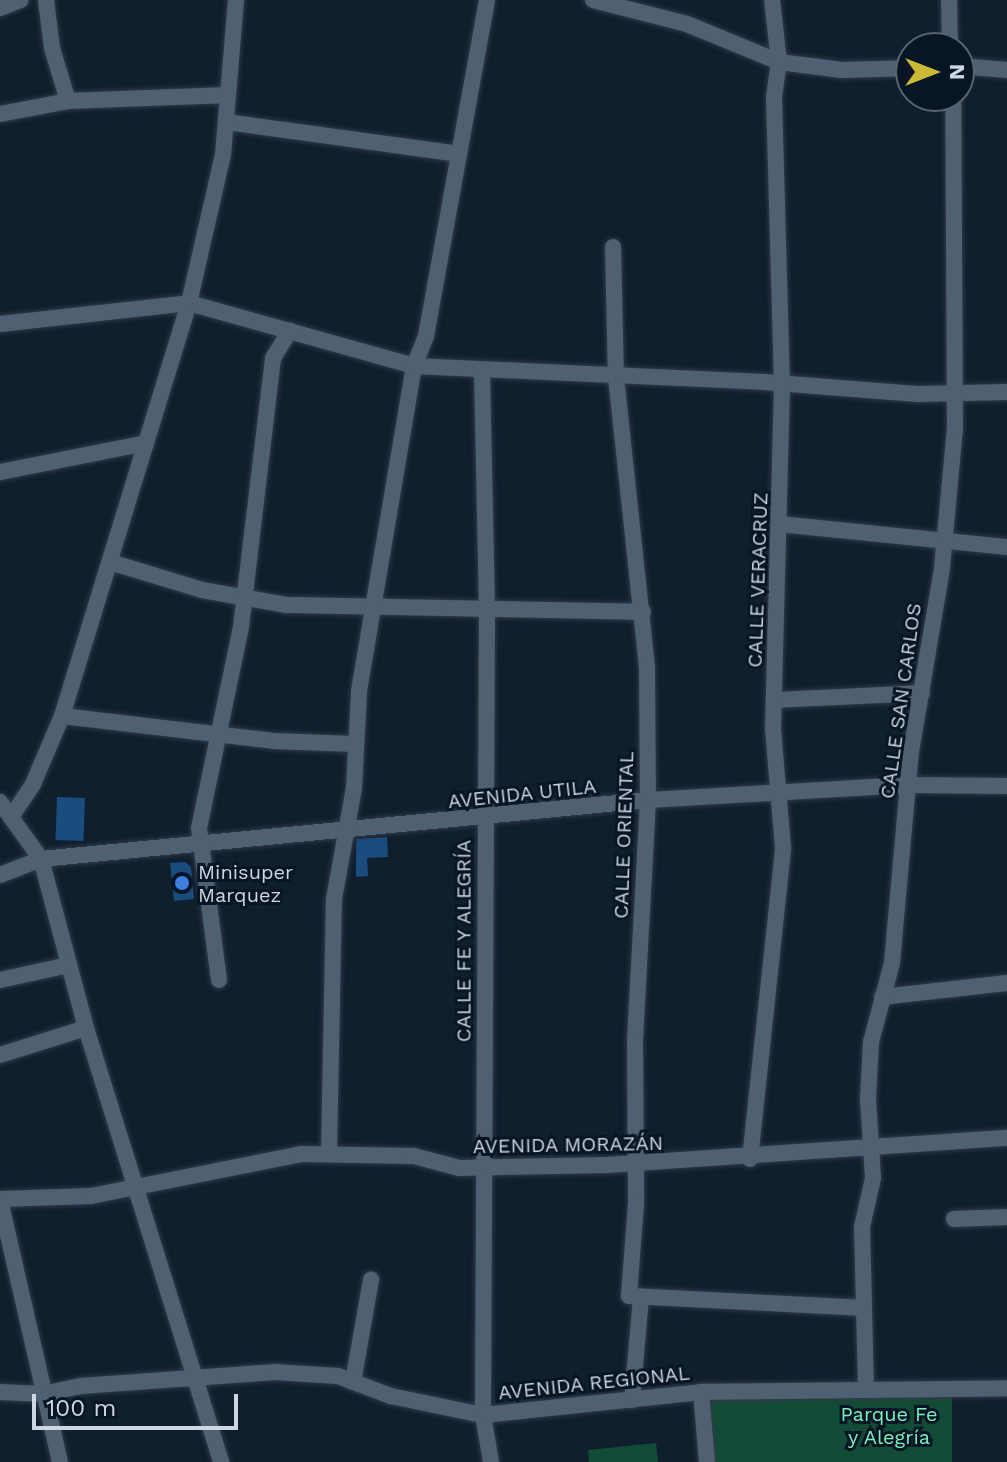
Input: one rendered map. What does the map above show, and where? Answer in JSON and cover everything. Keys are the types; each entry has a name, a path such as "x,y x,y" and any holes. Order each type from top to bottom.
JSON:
{"street":[{"path":"0,8 21,0"},
{"path":"46,0 52,48 68,101"},
{"path":"11,817 33,784 62,716 189,303 211,219 226,122 236,0"},
{"path":"329,1154 334,899 354,788 354,744 414,366 426,336 487,0"},
{"path":"593,0 687,24 779,62 842,70 895,68"},
{"name":"CALLE VERACRUZ","path":"750,1159 783,848 775,793 774,700 782,384 774,97 779,62 772,0"},
{"path":"949,0 950,32"},
{"path":"975,67 1007,70"},
{"path":"0,114 68,101 228,95"},
{"name":"CALLE SAN CARLOS","path":"866,1389 862,1227 873,1178 871,1042 892,963 908,785 944,542 956,393 953,112"},
{"path":"226,122 459,154"},
{"name":"CALLE ORIENTAL","path":"613,247 616,377 643,612 648,800 635,1042 637,1164 632,1400"},
{"path":"0,324 189,303 414,366 956,393 1007,392"},
{"path":"219,980 199,828 221,736 244,597 273,358 290,331"},
{"name":"CALLE FE Y ALEGRÍA","path":"482,371 487,612 483,820 486,1167 483,1415 491,1462"},
{"path":"0,472 146,443"},
{"path":"780,524 1007,547"},
{"path":"110,562 202,590 286,605 374,611 643,612"},
{"path":"774,700 922,693"},
{"path":"62,716 221,736 354,744"},
{"name":"AVENIDA UTILA","path":"0,875 41,859 483,820 648,800 908,785 1007,786"},
{"path":"0,802 41,859 86,1028 192,1378 221,1462"},
{"path":"0,980 69,965"},
{"path":"882,997 1007,983"},
{"path":"0,1055 86,1028"},
{"name":"AVENIDA MORAZÁN","path":"0,1200 91,1196 301,1154 414,1156 459,1168 637,1164 750,1159 1007,1138"},
{"path":"0,1200 60,1462"},
{"path":"954,1219 1007,1217"},
{"path":"353,1382 371,1280"},
{"path":"635,1296 862,1308"},
{"name":"AVENIDA REGIONAL","path":"0,1392 43,1394 81,1386 275,1372 353,1382 391,1396 483,1415 701,1392 1007,1388"},
{"path":"701,1392 707,1462"}],"green space":[{"name":"Parque Fe y Alegría","path":"701,1388 952,1388 952,1462 701,1462"},
{"path":"656,1443 658,1462 589,1462 588,1450"}],"building":[{"path":"57,797 85,798 83,841 55,840"},
{"path":"387,837 388,857 367,858 368,876 356,877 356,839"},
{"name":"Minisuper Marquez","path":"185,862 191,867 194,899 174,901 170,863"}],"place":[{"name":"Minisuper Marquez","path":"182,883"}]}
